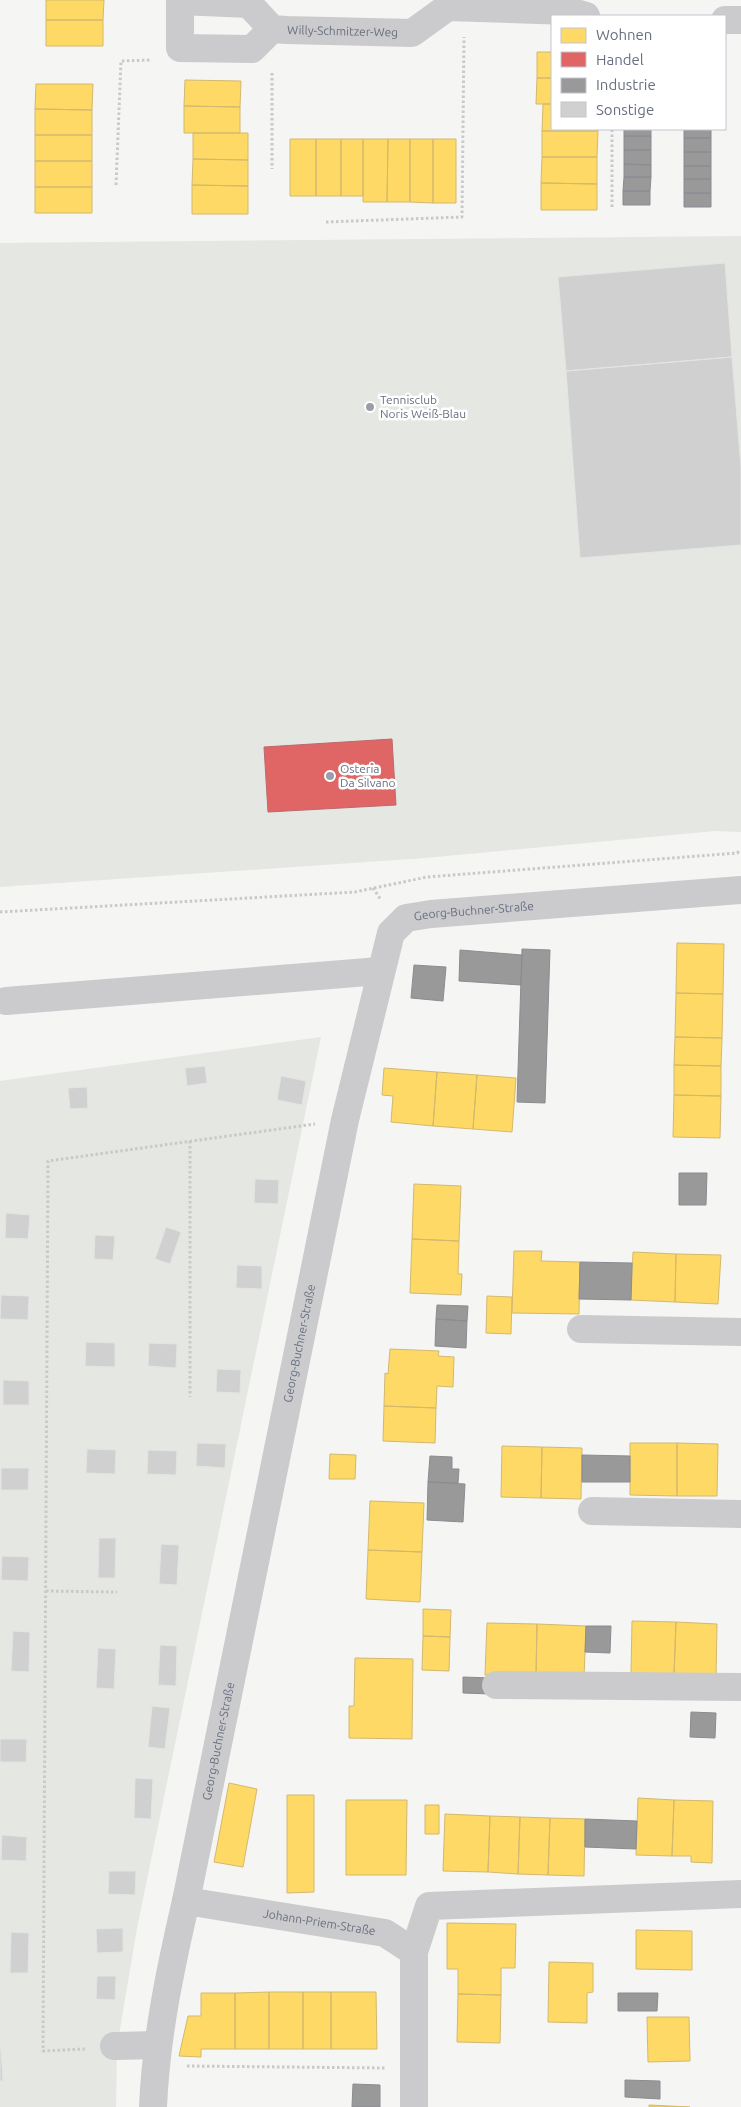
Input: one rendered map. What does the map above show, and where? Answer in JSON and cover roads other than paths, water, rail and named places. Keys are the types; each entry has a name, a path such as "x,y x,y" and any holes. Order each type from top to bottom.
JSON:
{"street":[{"name":"Willy-Schmitzer-Weg","path":"272,29 252,49 180,48 180,1 249,4 272,29 412,33 448,7 570,11 583,15"},
{"path":"726,20 741,20"},
{"name":"Georg-Buchner-Straße","path":"152,2107 156,2056 166,1990 186,1901 345,1120 390,933 406,918 569,902 741,890"},
{"path":"6,1001 380,971"},
{"path":"581,1329 741,1332"},
{"path":"592,1511 741,1514"},
{"path":"496,1685 741,1687"},
{"path":"414,2107 414,1952 429,1906 741,1894"},
{"name":"Johann-Priem-Straße","path":"186,1901 385,1933 414,1952"},
{"path":"114,2046 156,2056"}],"place":[{"name":"Tennisclub Noris Weiß-Blau","path":"370,407"},
{"name":"Osteria Da Silvano","path":"330,776"}]}
